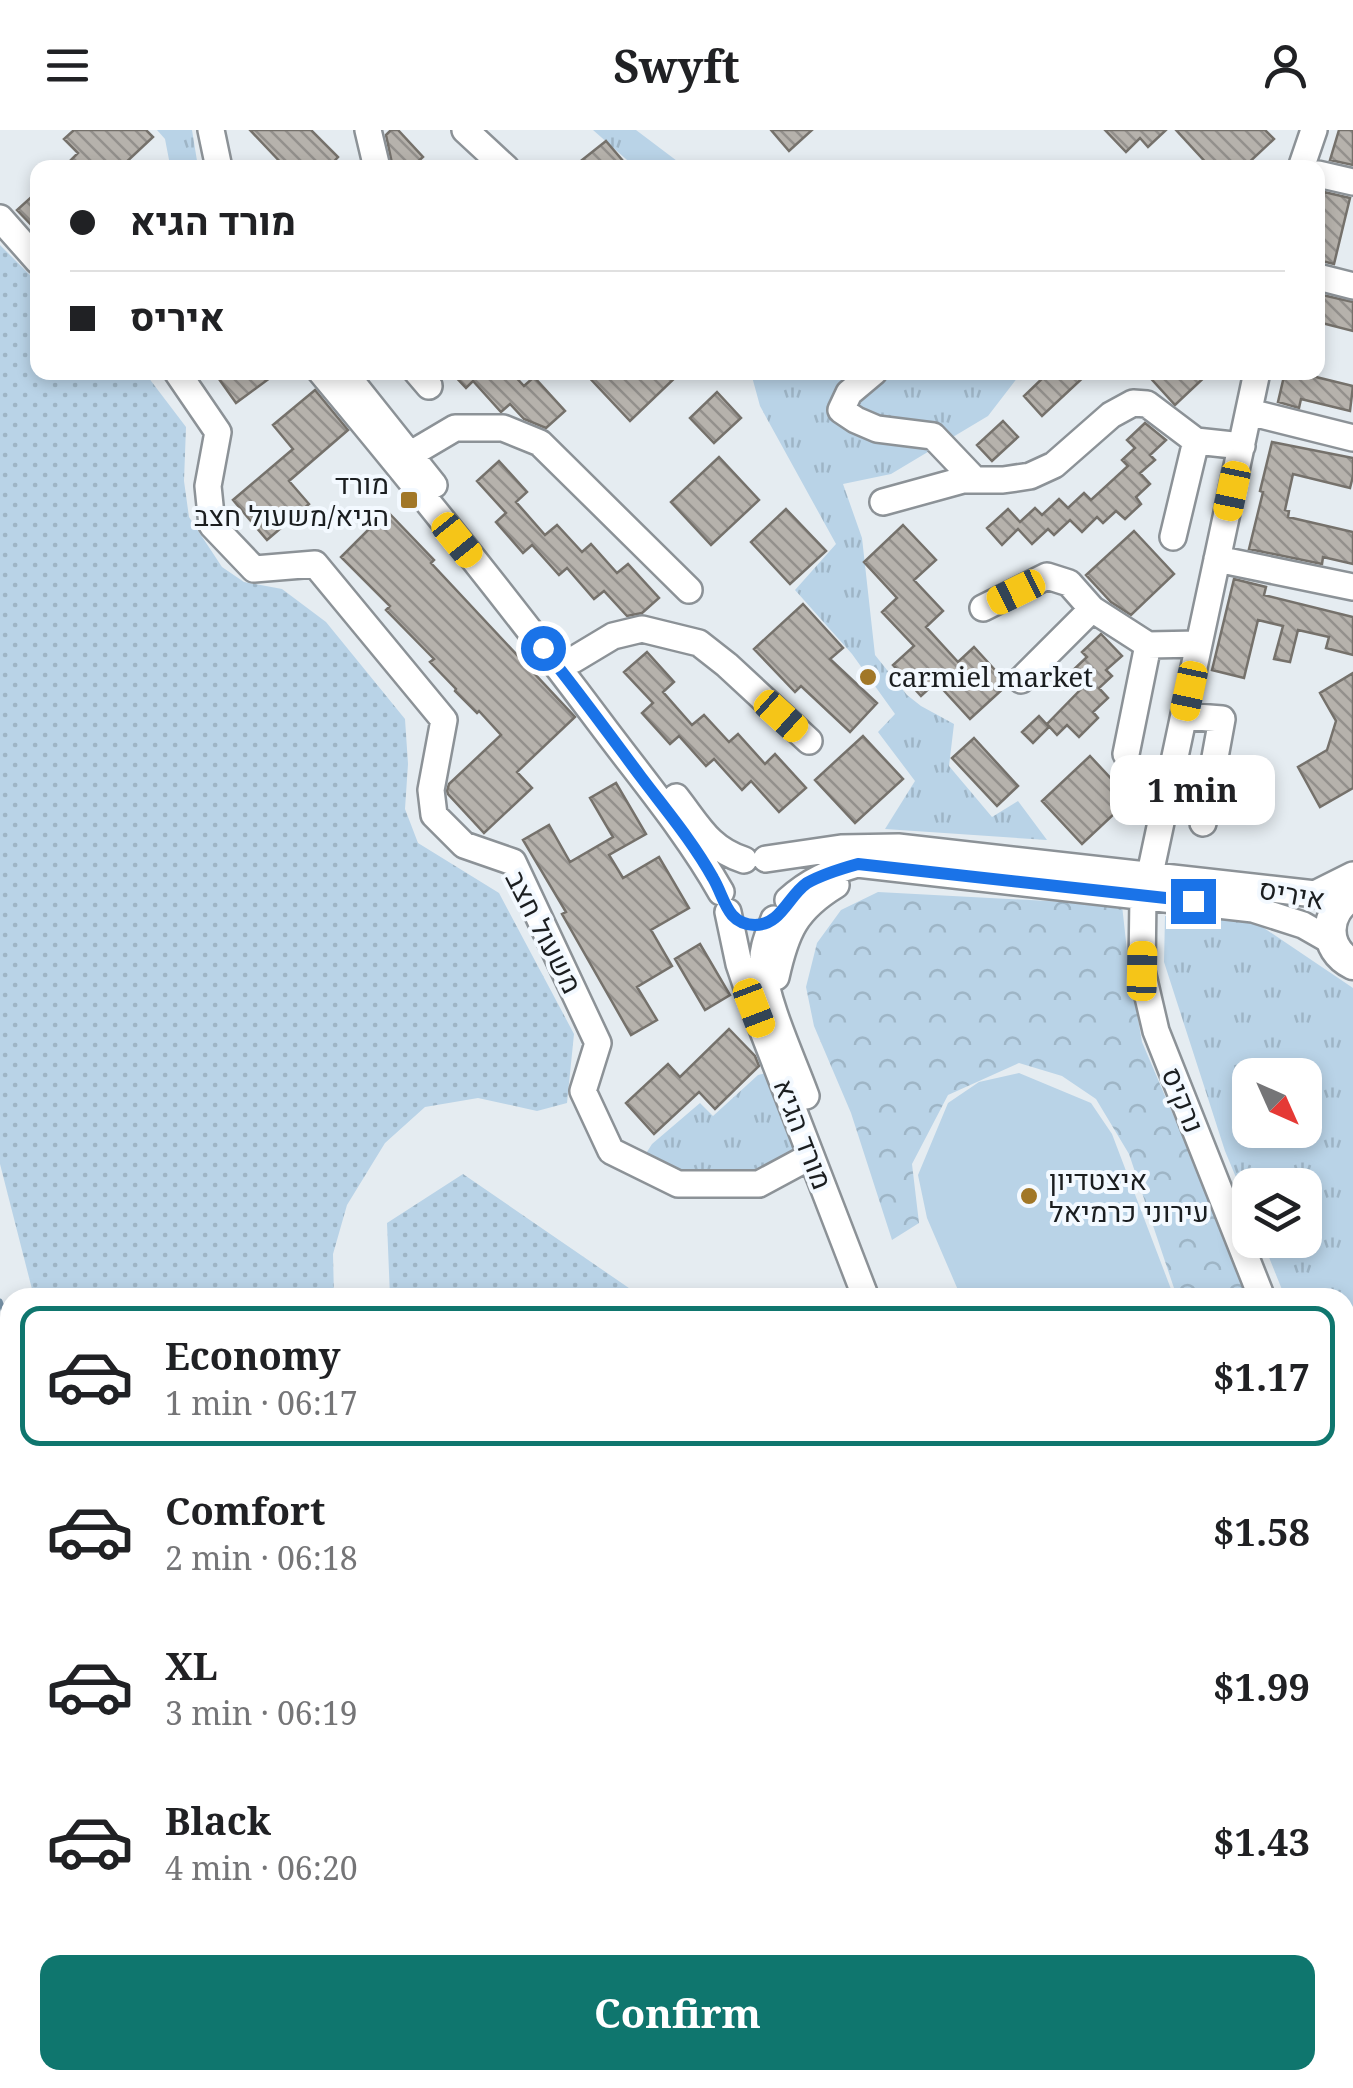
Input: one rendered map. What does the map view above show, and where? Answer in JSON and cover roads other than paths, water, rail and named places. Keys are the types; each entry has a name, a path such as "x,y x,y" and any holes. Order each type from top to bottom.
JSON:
{"main road":[{"path":"1340,892 1331,920 1331,941 1336,952 1353,964"}],"street":[{"path":"195,130 201,160"},
{"path":"211,130 217,160"},
{"path":"368,130 375,160"},
{"path":"466,130 498,160"},
{"path":"1303,130 1306,160"},
{"path":"1308,160 1314,130"},
{"path":"1325,173 1353,182"},
{"path":"0,218 30,252"},
{"path":"1325,279 1353,286"},
{"name":"משעול חצב","path":"182,380 218,432 208,486 212,525 254,569 314,564 444,720 431,790 434,815 464,845 513,862 598,1043 582,1091 611,1151 678,1184 759,1184 811,1156"},
{"name":"מורד הגיא","path":"326,380 560,670 710,872 725,902 749,993 862,1288"},
{"path":"351,380 716,847 725,854 755,859 775,864 782,871 788,881 781,910 764,924 752,925 741,922 725,902 727,873 735,864 755,859"},
{"path":"865,380 849,394 841,410 877,429 933,436 974,480"},
{"name":"נרקיס","path":"1255,380 1147,884 1142,971 1156,1031 1258,1288"},
{"path":"883,502 964,480 1030,476 1054,465 1111,415 1133,403 1147,404 1196,441 1242,446"},
{"path":"1249,412 1353,438"},
{"path":"411,454 454,428 503,428 540,443 689,590"},
{"path":"1172,537 1196,441"},
{"path":"1218,559 1353,586"},
{"path":"983,608 1047,576 1069,583 1092,609 1148,646 1199,644"},
{"path":"1021,680 1092,609"},
{"path":"573,660 612,636 642,630 699,643 810,741"},
{"path":"1126,754 1148,646"},
{"path":"1184,716 1222,719 1203,823"},
{"name":"איריס","path":"755,859 842,848 898,847 1147,884 1253,909 1303,926 1331,941"},
{"name":"איריס","path":"781,910 804,885 831,871 858,864 1147,884 1340,892"},
{"path":"770,999 783,946 796,920 814,898 882,866"},
{"name":"מורד הגיא","path":"781,910 766,941 762,964 770,999 878,1288"}],"place":[{"name":"מורד הגיא/משעול חצב","path":"409,500"},
{"name":"carmiel market","path":"868,677"},
{"name":"איצטדיון עירוני כרמיאל","path":"1029,1196"}]}
